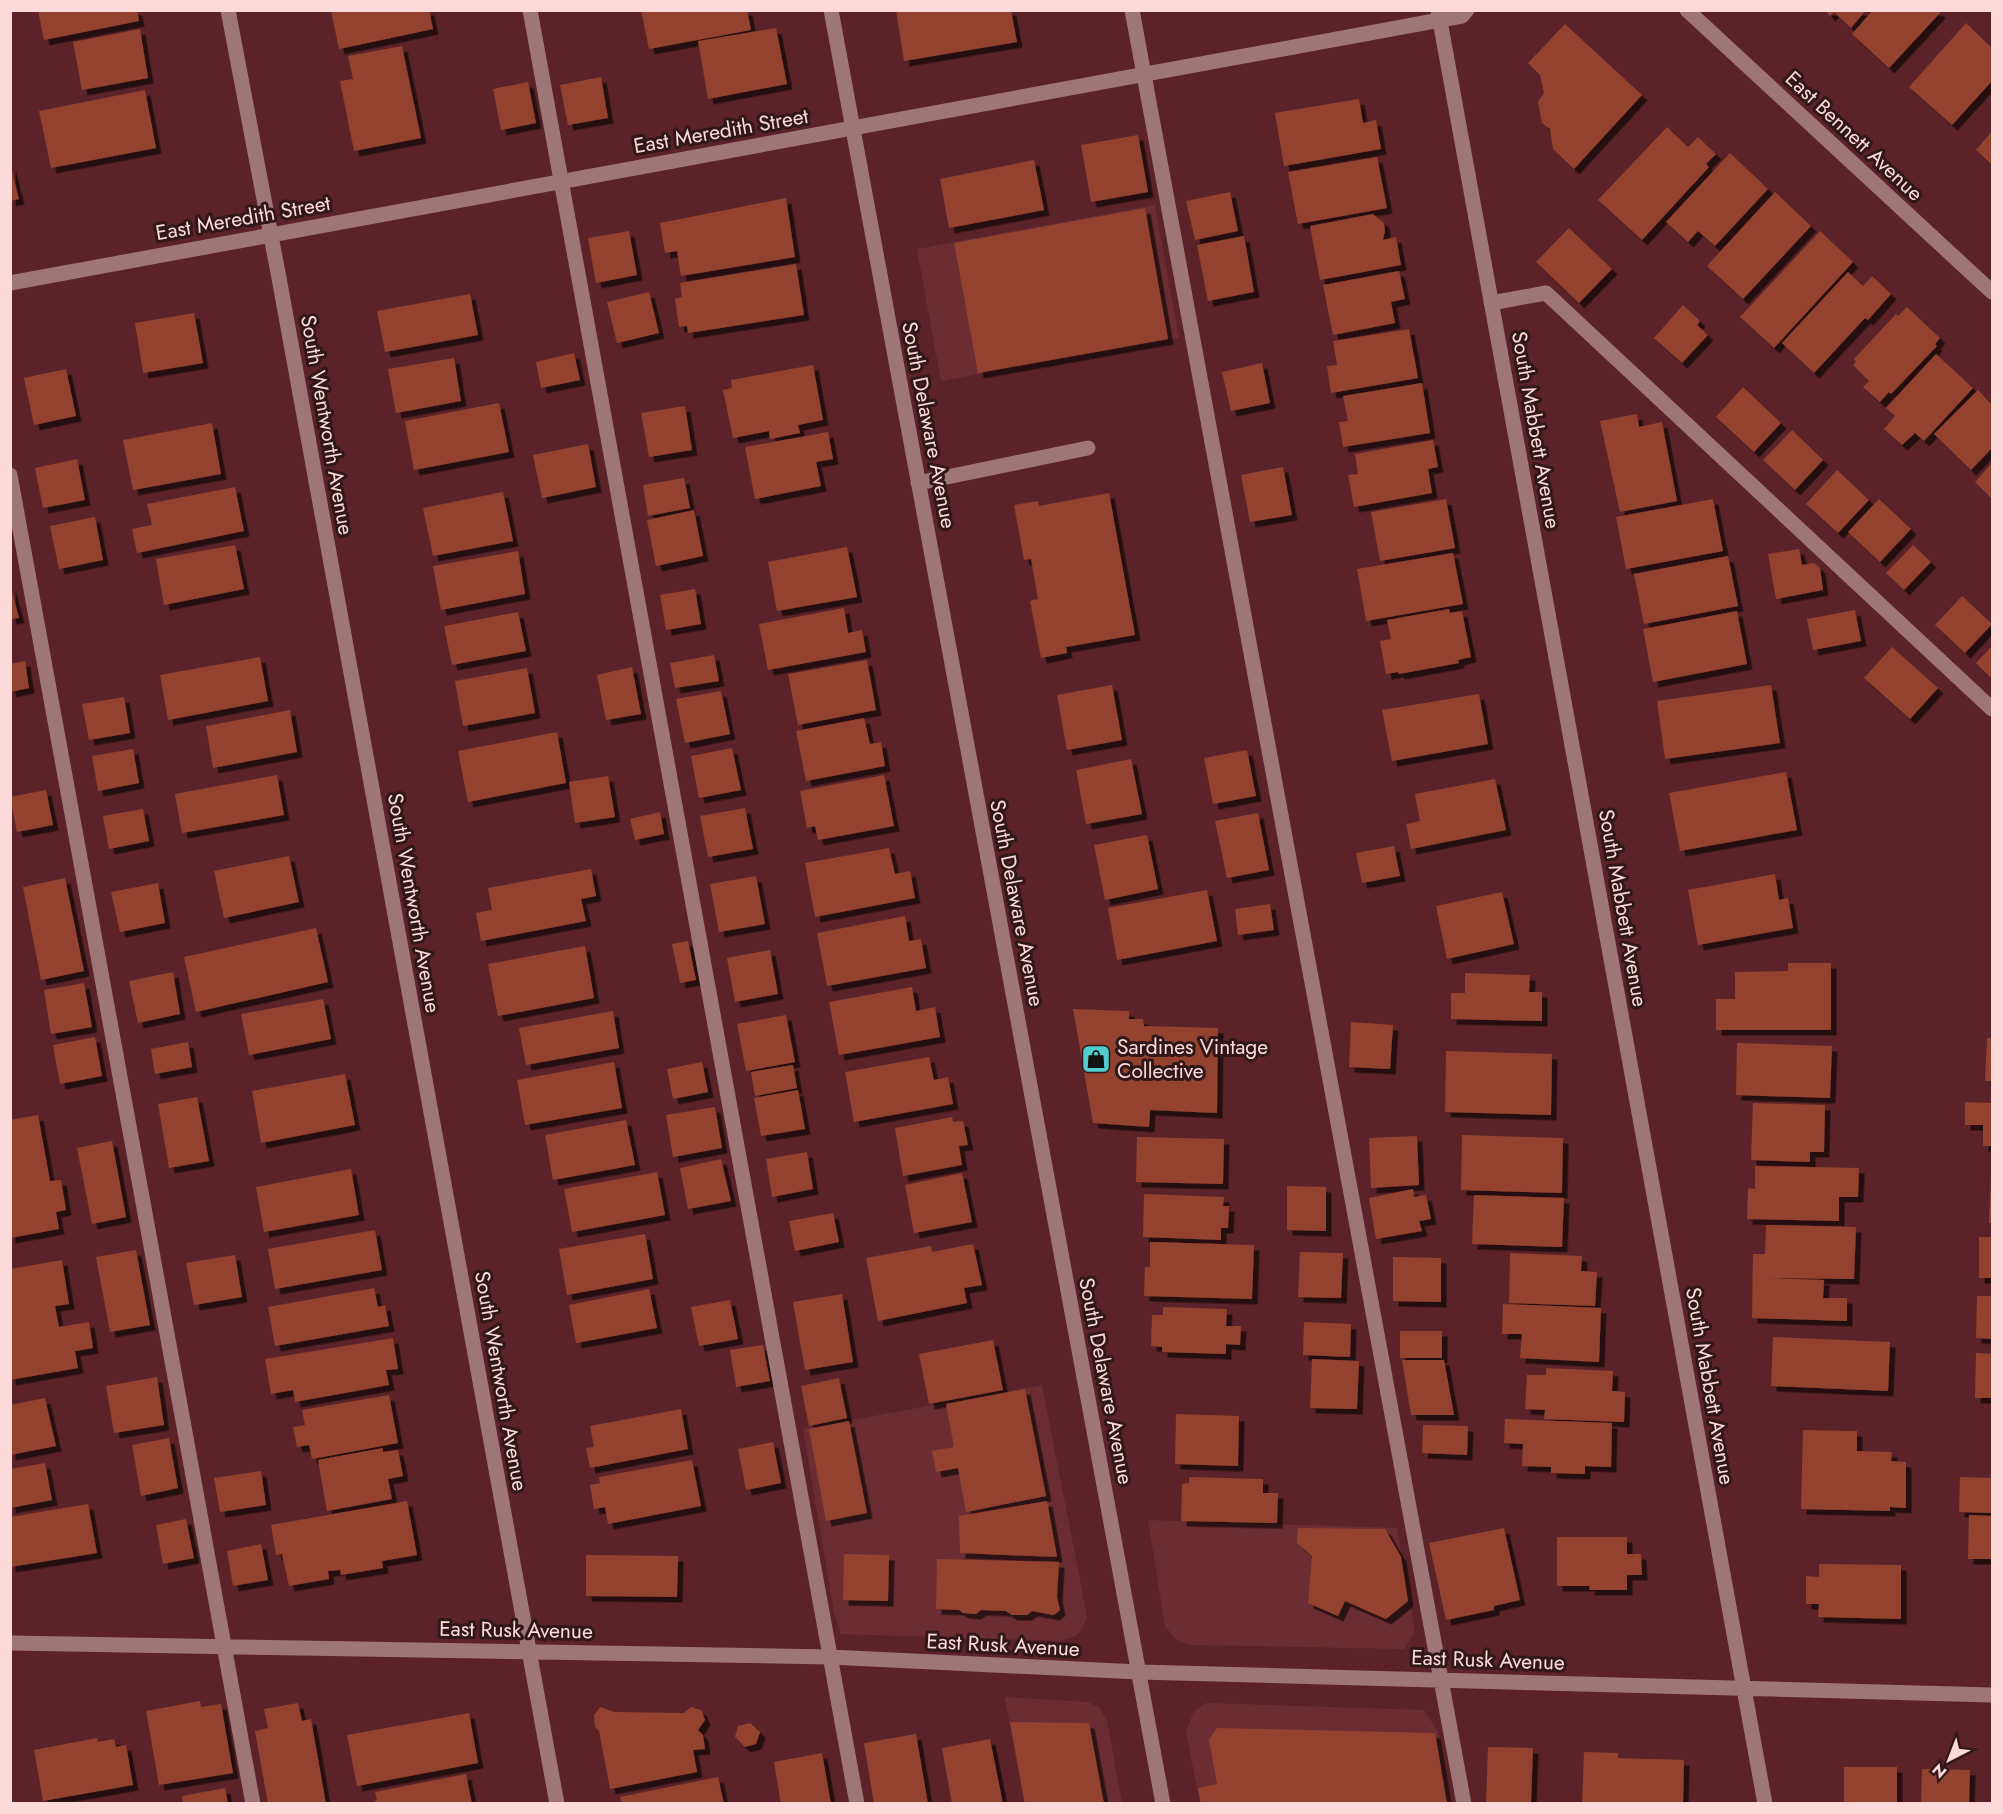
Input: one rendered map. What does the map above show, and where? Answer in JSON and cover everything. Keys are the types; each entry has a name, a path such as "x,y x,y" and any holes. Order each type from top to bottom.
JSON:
{"street":[{"name":"South Wentworth Avenue","path":"228,10 271,234 557,1803"},
{"path":"530,10 857,1803"},
{"name":"South Delaware Avenue","path":"831,10 1163,1803"},
{"path":"1132,10 1464,1803"},
{"path":"1439,15 1462,16 1467,10"},
{"name":"East Bennett Avenue","path":"1687,10 1992,292"},
{"name":"East Meredith Street","path":"10,283 1144,75 1439,15"},
{"name":"South Mabbett Avenue","path":"1439,15 1765,1803"},
{"path":"1491,303 1546,293 1992,709"},
{"path":"918,483 1088,448"},
{"path":"10,475 253,1803"},
{"name":"East Rusk Avenue","path":"10,1643 830,1657 1139,1672 1992,1695"}],"shaded area":[{"path":"1155,205 1179,338 941,381 917,249"},
{"path":"1042,1385 1087,1616 1082,1630 1075,1636 1060,1641 841,1634 834,1613 803,1429"},
{"path":"1148,1520 1397,1528 1415,1632 1404,1649 1183,1643 1175,1638 1165,1626"},
{"path":"1005,1697 1088,1702 1100,1708 1107,1721 1122,1803 1024,1803"},
{"path":"1206,1703 1424,1710 1438,1732 1450,1803 1200,1803 1186,1732 1193,1713"}],"building":[{"path":"38,10 137,10 139,21 44,40"},
{"path":"429,10 433,29 339,49 331,11"},
{"path":"641,10 747,10 751,30 649,49"},
{"path":"896,10 1011,10 1017,42 904,61"},
{"path":"1825,10 1866,10 1851,28 1834,12 1830,16"},
{"path":"1873,10 1937,10 1940,13 1889,68 1852,34"},
{"path":"1966,23 1992,48 1992,81 1952,125 1909,87"},
{"path":"1565,24 1642,95 1574,169 1553,149 1550,129 1542,123 1538,102 1544,93 1540,75 1528,63"},
{"path":"776,28 787,84 708,99 698,41"},
{"path":"140,29 148,78 82,90 73,42"},
{"path":"402,46 421,138 354,151 340,81 353,79 348,56"},
{"path":"601,77 608,118 568,125 560,85"},
{"path":"528,82 536,123 501,130 493,89"},
{"path":"145,90 156,148 51,168 39,111"},
{"path":"1359,99 1363,123 1376,120 1381,149 1284,166 1275,113"},
{"path":"1667,127 1688,147 1698,137 1716,154 1706,164 1709,167 1642,240 1598,200"},
{"path":"1992,131 1992,165 1976,150"},
{"path":"1138,135 1148,192 1091,202 1081,145"},
{"path":"1730,153 1768,189 1715,246 1698,231 1688,242 1666,222"},
{"path":"1377,157 1387,208 1298,224 1288,172"},
{"path":"1034,160 1044,210 949,228 940,179"},
{"path":"10,164 19,199 10,201"},
{"path":"1230,192 1238,231 1195,240 1186,201"},
{"path":"1775,192 1811,226 1743,299 1707,266"},
{"path":"786,198 795,257 681,276 677,251 665,253 660,223"},
{"path":"1145,208 1168,339 978,373 954,243"},
{"path":"1373,214 1384,223 1383,240 1396,237 1401,265 1320,280 1310,226"},
{"path":"1569,228 1612,269 1579,303 1536,262"},
{"path":"629,231 637,275 596,283 588,238"},
{"path":"1820,231 1853,262 1774,348 1740,317"},
{"path":"1244,236 1254,292 1208,301 1197,245"},
{"path":"796,264 804,315 688,333 687,326 679,327 675,299 682,297 680,283"},
{"path":"1399,271 1405,299 1391,302 1395,323 1333,335 1323,285"},
{"path":"1848,272 1863,286 1872,276 1891,294 1868,320 1865,318 1814,373 1782,343"},
{"path":"649,292 659,333 617,343 607,302"},
{"path":"470,294 478,335 385,352 377,311"},
{"path":"1683,305 1700,321 1697,325 1708,335 1682,363 1654,338"},
{"path":"1907,307 1940,338 1935,344 1937,346 1891,394 1889,392 1880,402 1863,387 1869,381 1853,365 1856,362 1854,359 1896,314 1898,316"},
{"path":"194,313 203,363 143,373 135,323"},
{"path":"1409,329 1418,378 1331,393 1327,366 1337,365 1333,341"},
{"path":"574,353 580,380 541,388 536,362"},
{"path":"1936,354 1973,388 1924,441 1915,433 1902,445 1884,429 1895,416 1886,408"},
{"path":"454,358 461,401 396,413 388,369"},
{"path":"1262,363 1270,403 1231,411 1222,372"},
{"path":"813,365 823,420 798,425 800,433 770,439 769,431 733,438 723,390 732,388 731,380"},
{"path":"66,369 76,416 34,425 24,378"},
{"path":"1422,383 1430,433 1343,447 1339,422 1348,421 1343,396"},
{"path":"1743,387 1781,423 1754,452 1716,417"},
{"path":"1978,390 1992,405 1992,448 1971,470 1934,434"},
{"path":"499,403 509,452 414,470 405,421"},
{"path":"685,406 692,450 649,457 641,413"},
{"path":"1637,414 1639,427 1662,422 1677,501 1620,512 1600,421"},
{"path":"212,423 221,474 133,490 123,440"},
{"path":"1792,430 1823,460 1795,490 1763,460"},
{"path":"828,432 833,459 816,462 821,486 755,499 745,447"},
{"path":"1433,440 1438,467 1428,469 1432,493 1354,507 1348,475 1358,474 1355,454"},
{"path":"588,444 596,487 542,498 533,455"},
{"path":"77,459 85,500 43,508 35,468"},
{"path":"1992,463 1992,499 1975,482"},
{"path":"1283,467 1292,515 1250,522 1241,475"},
{"path":"1837,470 1869,500 1838,533 1806,504"},
{"path":"684,478 690,508 648,516 643,485"},
{"path":"235,487 244,531 137,553 132,529 152,525 147,504"},
{"path":"503,492 513,541 433,556 423,508"},
{"path":"1109,493 1135,635 1066,647 1067,653 1041,658 1030,601 1038,599 1031,559 1024,560 1014,505 1038,501 1039,506"},
{"path":"1446,499 1455,548 1380,561 1371,512"},
{"path":"1713,499 1723,551 1626,569 1616,517"},
{"path":"1879,499 1911,529 1880,562 1848,532"},
{"path":"694,510 703,556 656,566 647,520"},
{"path":"95,517 103,560 59,569 50,526"},
{"path":"235,545 244,589 164,605 156,559"},
{"path":"1913,545 1931,562 1904,590 1886,573"},
{"path":"847,547 857,597 777,611 768,562"},
{"path":"1799,549 1802,565 1814,563 1820,568 1823,590 1776,599 1768,554"},
{"path":"518,551 525,594 441,610 433,566"},
{"path":"1453,553 1463,604 1366,621 1357,569"},
{"path":"1728,556 1738,606 1644,624 1634,574"},
{"path":"10,584 19,618 10,619"},
{"path":"695,589 701,624 666,630 660,595"},
{"path":"1962,596 1992,624 1965,653 1935,625"},
{"path":"844,608 848,633 862,630 866,652 768,670 759,624"},
{"path":"1449,609 1450,613 1462,611 1471,657 1458,660 1459,663 1399,674 1398,672 1386,674 1380,641 1391,639 1387,620"},
{"path":"1855,610 1861,641 1813,650 1807,619"},
{"path":"1737,611 1747,664 1653,682 1643,629"},
{"path":"518,612 526,651 452,665 444,626"},
{"path":"1992,646 1992,679 1976,663"},
{"path":"1892,647 1938,688 1910,719 1864,678"},
{"path":"714,655 719,681 675,688 670,663"},
{"path":"260,657 268,701 168,720 160,675"},
{"path":"867,660 876,710 798,725 788,674"},
{"path":"25,661 29,688 10,692 10,664"},
{"path":"632,667 641,714 606,720 597,675"},
{"path":"527,668 535,713 463,726 455,681"},
{"path":"1112,685 1122,740 1067,750 1057,695"},
{"path":"1771,685 1780,743 1665,759 1657,701"},
{"path":"721,691 730,734 685,743 676,699"},
{"path":"1479,694 1488,744 1392,761 1382,710"},
{"path":"124,697 130,733 89,740 82,704"},
{"path":"290,710 297,752 213,768 206,726"},
{"path":"864,718 870,744 881,742 885,766 806,781 796,731"},
{"path":"557,732 566,783 468,802 458,751"},
{"path":"732,748 741,790 699,798 691,756"},
{"path":"133,749 139,783 98,791 92,756"},
{"path":"1247,750 1256,796 1213,804 1204,758"},
{"path":"1131,759 1142,814 1086,824 1076,770"},
{"path":"1786,772 1797,830 1680,851 1669,793"},
{"path":"277,775 284,815 182,833 175,794"},
{"path":"884,775 894,826 818,840 815,826 807,828 800,791"},
{"path":"608,776 615,817 575,823 569,782"},
{"path":"1495,779 1506,830 1411,849 1406,824 1420,821 1415,794"},
{"path":"46,790 53,825 17,832 10,797"},
{"path":"745,808 753,849 708,857 700,816"},
{"path":"143,809 149,841 109,849 103,816"},
{"path":"660,812 664,834 635,840 630,819"},
{"path":"1258,813 1269,870 1227,878 1215,821"},
{"path":"1147,835 1158,889 1105,900 1094,845"},
{"path":"1394,846 1400,876 1362,883 1356,853"},
{"path":"889,848 895,874 910,871 915,898 815,917 805,863"},
{"path":"289,856 299,902 224,918 214,871"},
{"path":"591,869 596,896 581,899 586,921 481,941 476,913 492,910 488,888"},
{"path":"1775,874 1779,900 1788,898 1793,928 1698,945 1688,890"},
{"path":"756,876 765,924 719,932 710,884"},
{"path":"65,878 84,971 41,980 23,887"},
{"path":"158,883 165,923 120,932 111,892"},
{"path":"1207,890 1217,941 1117,960 1108,908"},
{"path":"1502,892 1514,944 1447,959 1436,906"},
{"path":"1270,904 1274,930 1238,935 1235,909"},
{"path":"905,916 909,941 921,939 926,968 827,986 817,933"},
{"path":"316,928 328,982 196,1012 184,957"},
{"path":"688,941 696,980 680,983 672,944"},
{"path":"585,946 594,998 498,1016 488,964"},
{"path":"770,950 778,994 735,1002 727,958"},
{"path":"1788,963 1831,963 1831,1030 1716,1030 1716,999 1735,999 1735,972 1788,971"},
{"path":"173,972 180,1014 138,1023 129,981"},
{"path":"1465,973 1530,975 1529,992 1542,992 1542,1021 1451,1019 1451,993 1465,993"},
{"path":"84,983 92,1027 51,1034 44,990"},
{"path":"912,987 916,1011 935,1007 940,1037 839,1055 829,1002"},
{"path":"323,999 331,1039 249,1055 241,1014"},
{"path":"1073,1009 1129,1011 1129,1019 1143,1019 1144,1026 1218,1028 1217,1113 1150,1110 1149,1127 1093,1123"},
{"path":"613,1011 619,1048 526,1065 519,1028"},
{"path":"786,1015 795,1062 746,1071 737,1024"},
{"path":"1351,1022 1393,1025 1390,1069 1349,1067"},
{"path":"95,1037 102,1076 60,1084 53,1045"},
{"path":"1987,1038 1992,1038 1992,1081 1985,1081"},
{"path":"188,1042 192,1067 155,1074 151,1049"},
{"path":"1737,1043 1832,1046 1830,1098 1736,1095"},
{"path":"1446,1051 1552,1054 1551,1115 1445,1112"},
{"path":"929,1057 934,1080 948,1077 953,1104 854,1122 845,1072"},
{"path":"614,1062 622,1108 525,1125 517,1080"},
{"path":"702,1062 708,1092 673,1099 667,1069"},
{"path":"793,1065 797,1088 755,1096 751,1072"},
{"path":"345,1074 355,1125 261,1143 252,1091"},
{"path":"798,1090 805,1129 761,1136 754,1098"},
{"path":"197,1097 209,1161 169,1168 158,1104"},
{"path":"1965,1102 1992,1103 1992,1146 1983,1146 1983,1125 1965,1125"},
{"path":"1753,1103 1825,1105 1824,1152 1810,1152 1810,1162 1751,1160"},
{"path":"715,1107 722,1148 673,1157 666,1115"},
{"path":"38,1115 50,1181 61,1180 66,1210 56,1212 59,1229 10,1238 10,1120"},
{"path":"952,1117 953,1122 963,1121 968,1145 959,1146 962,1165 903,1176 895,1128"},
{"path":"626,1120 635,1165 553,1180 545,1135"},
{"path":"1462,1135 1563,1138 1562,1193 1461,1190"},
{"path":"1417,1136 1419,1185 1371,1188 1369,1138"},
{"path":"1137,1137 1224,1139 1223,1184 1136,1182"},
{"path":"112,1141 126,1217 92,1224 77,1148"},
{"path":"807,1152 813,1189 772,1197 766,1159"},
{"path":"721,1159 731,1201 688,1209 680,1168"},
{"path":"1755,1166 1859,1168 1858,1197 1839,1197 1839,1221 1747,1219 1748,1188 1755,1189"},
{"path":"351,1169 359,1215 264,1232 256,1187"},
{"path":"657,1172 665,1215 572,1232 564,1189"},
{"path":"962,1173 972,1222 914,1233 905,1185"},
{"path":"1991,1177 1992,1223 1989,1223"},
{"path":"1287,1186 1326,1187 1326,1231 1287,1230"},
{"path":"1413,1189 1414,1197 1426,1195 1431,1219 1419,1221 1422,1231 1376,1239 1369,1198"},
{"path":"1144,1194 1224,1197 1223,1206 1229,1206 1228,1228 1221,1228 1221,1240 1143,1237"},
{"path":"1474,1195 1564,1198 1562,1247 1472,1244"},
{"path":"833,1213 839,1242 795,1251 789,1221"},
{"path":"1766,1225 1856,1227 1854,1279 1767,1278 1824,1280 1823,1298 1847,1298 1847,1321 1752,1318 1753,1254 1765,1254"},
{"path":"375,1230 382,1270 275,1289 268,1249"},
{"path":"645,1234 653,1279 567,1295 559,1249"},
{"path":"1979,1237 1992,1237 1992,1278 1979,1278"},
{"path":"1150,1242 1254,1245 1252,1299 1144,1296 1145,1267 1150,1267"},
{"path":"973,1244 982,1285 964,1288 967,1303 878,1321 866,1258 931,1246 932,1252"},
{"path":"136,1250 150,1325 110,1332 96,1257"},
{"path":"1300,1252 1343,1253 1341,1298 1298,1297"},
{"path":"1510,1253 1582,1256 1581,1271 1597,1272 1595,1306 1509,1303"},
{"path":"235,1255 242,1297 194,1305 186,1263"},
{"path":"1393,1257 1441,1258 1441,1302 1393,1301"},
{"path":"62,1260 69,1304 55,1306 59,1327 89,1322 93,1348 75,1351 78,1368 10,1380 10,1269"},
{"path":"374,1288 378,1307 385,1305 389,1326 275,1346 268,1307"},
{"path":"649,1289 657,1328 576,1343 569,1305"},
{"path":"842,1294 853,1362 805,1370 793,1302"},
{"path":"1977,1296 1992,1296 1992,1339 1976,1338"},
{"path":"730,1300 738,1339 699,1346 691,1307"},
{"path":"1503,1304 1601,1308 1599,1362 1520,1358 1522,1334 1502,1334"},
{"path":"1163,1307 1227,1309 1226,1326 1241,1326 1240,1345 1226,1344 1226,1354 1162,1352 1162,1347 1151,1346 1152,1315 1163,1315"},
{"path":"1304,1322 1351,1324 1350,1357 1303,1355"},
{"path":"1400,1331 1442,1331 1442,1358 1400,1358"},
{"path":"1773,1337 1890,1342 1888,1391 1771,1386"},
{"path":"393,1338 398,1369 386,1370 389,1385 295,1402 293,1390 271,1394 265,1359"},
{"path":"993,1340 1003,1390 929,1404 919,1354"},
{"path":"763,1345 770,1381 736,1387 730,1350"},
{"path":"1976,1353 1992,1354 1992,1398 1975,1398"},
{"path":"1312,1359 1359,1361 1357,1409 1310,1408"},
{"path":"1402,1360 1444,1360 1454,1415 1411,1415"},
{"path":"1546,1368 1613,1371 1612,1391 1625,1392 1624,1422 1544,1419 1545,1410 1525,1409 1527,1375 1546,1375"},
{"path":"157,1377 164,1425 114,1433 106,1386"},
{"path":"839,1378 847,1418 809,1426 801,1386"},
{"path":"1025,1389 1046,1496 966,1512 958,1468 936,1472 932,1451 954,1447 946,1404"},
{"path":"389,1395 398,1443 312,1459 309,1445 297,1447 293,1427 305,1425 302,1410"},
{"path":"45,1398 56,1446 10,1455 10,1405"},
{"path":"681,1409 688,1449 590,1468 586,1448 594,1447 590,1426"},
{"path":"1176,1414 1239,1416 1238,1466 1175,1464"},
{"path":"1505,1419 1612,1423 1611,1467 1585,1466 1585,1474 1551,1473 1551,1467 1522,1466 1523,1444 1504,1443"},
{"path":"849,1421 867,1513 826,1521 809,1429"},
{"path":"1423,1425 1468,1426 1467,1455 1422,1453"},
{"path":"1803,1430 1857,1431 1857,1451 1892,1452 1891,1461 1906,1462 1906,1508 1890,1507 1890,1511 1801,1509"},
{"path":"169,1438 178,1488 141,1496 132,1445"},
{"path":"773,1442 781,1483 746,1490 738,1449"},
{"path":"383,1448 383,1452 398,1450 403,1476 388,1479 392,1499 327,1511 318,1460"},
{"path":"692,1460 701,1506 608,1524 605,1507 594,1509 590,1485 600,1483 599,1477"},
{"path":"45,1463 52,1500 10,1508 10,1469"},
{"path":"261,1471 266,1505 220,1512 214,1478"},
{"path":"1189,1477 1263,1479 1263,1493 1278,1493 1277,1523 1181,1521 1182,1484 1189,1483"},
{"path":"1960,1477 1992,1478 1992,1513 1959,1512"},
{"path":"407,1501 417,1555 382,1561 383,1568 341,1575 340,1570 328,1571 329,1579 289,1586 282,1554 276,1555 271,1525"},
{"path":"1047,1501 1057,1557 960,1553 959,1516"},
{"path":"88,1504 97,1553 10,1567 10,1517"},
{"path":"1969,1515 1992,1516 1992,1559 1968,1559"},
{"path":"186,1519 194,1558 163,1564 156,1525"},
{"path":"1298,1528 1385,1529 1401,1557 1408,1601 1386,1619 1345,1601 1338,1616 1308,1603 1312,1556 1297,1543"},
{"path":"1504,1528 1520,1600 1494,1606 1494,1610 1446,1620 1429,1543"},
{"path":"1557,1537 1627,1537 1627,1554 1641,1554 1642,1575 1627,1575 1627,1590 1589,1590 1590,1586 1557,1586"},
{"path":"261,1544 268,1580 233,1586 227,1551"},
{"path":"844,1554 889,1555 888,1601 843,1600"},
{"path":"586,1555 678,1556 677,1597 586,1596"},
{"path":"937,1559 1059,1562 1057,1597 1060,1610 1054,1615 1032,1611 1027,1615 1012,1615 1006,1611 981,1610 976,1614 963,1613 959,1610 936,1609"},
{"path":"1819,1564 1901,1565 1901,1619 1818,1617 1819,1604 1806,1604 1806,1576 1819,1577"},
{"path":"200,1701 201,1707 221,1704 233,1773 159,1785 146,1711"},
{"path":"298,1703 302,1721 311,1719 326,1804 268,1804 255,1731 268,1728 264,1709"},
{"path":"600,1707 614,1712 684,1713 691,1707 701,1710 705,1720 698,1730 703,1735 705,1749 693,1750 697,1772 610,1789 599,1731 595,1727 594,1715"},
{"path":"469,1713 478,1763 357,1786 347,1735"},
{"path":"1010,1722 1089,1723 1104,1804 1025,1804"},
{"path":"750,1723 760,1732 756,1744 745,1747 735,1737 738,1726"},
{"path":"1217,1728 1435,1733 1447,1804 1201,1804 1198,1788 1217,1784 1209,1740"},
{"path":"916,1734 928,1804 874,1804 864,1743"},
{"path":"97,1738 98,1742 114,1739 116,1747 126,1745 133,1785 43,1801 34,1750"},
{"path":"990,1739 1003,1804 952,1804 942,1748"},
{"path":"1488,1747 1533,1748 1531,1804 1486,1804"},
{"path":"1584,1752 1618,1753 1618,1758 1684,1760 1683,1804 1582,1804"},
{"path":"822,1753 831,1804 781,1804 774,1762"},
{"path":"1844,1767 1897,1767 1897,1804 1844,1804"},
{"path":"1922,1769 1970,1770 1969,1804 1921,1804"},
{"path":"466,1774 472,1804 369,1804 377,1800 375,1792"},
{"path":"718,1777 724,1804 622,1804 620,1797"},
{"path":"225,1788 228,1804 183,1804 182,1796"}],"place":[{"name":"Sardines Vintage Collective","path":"1096,1059"}]}
